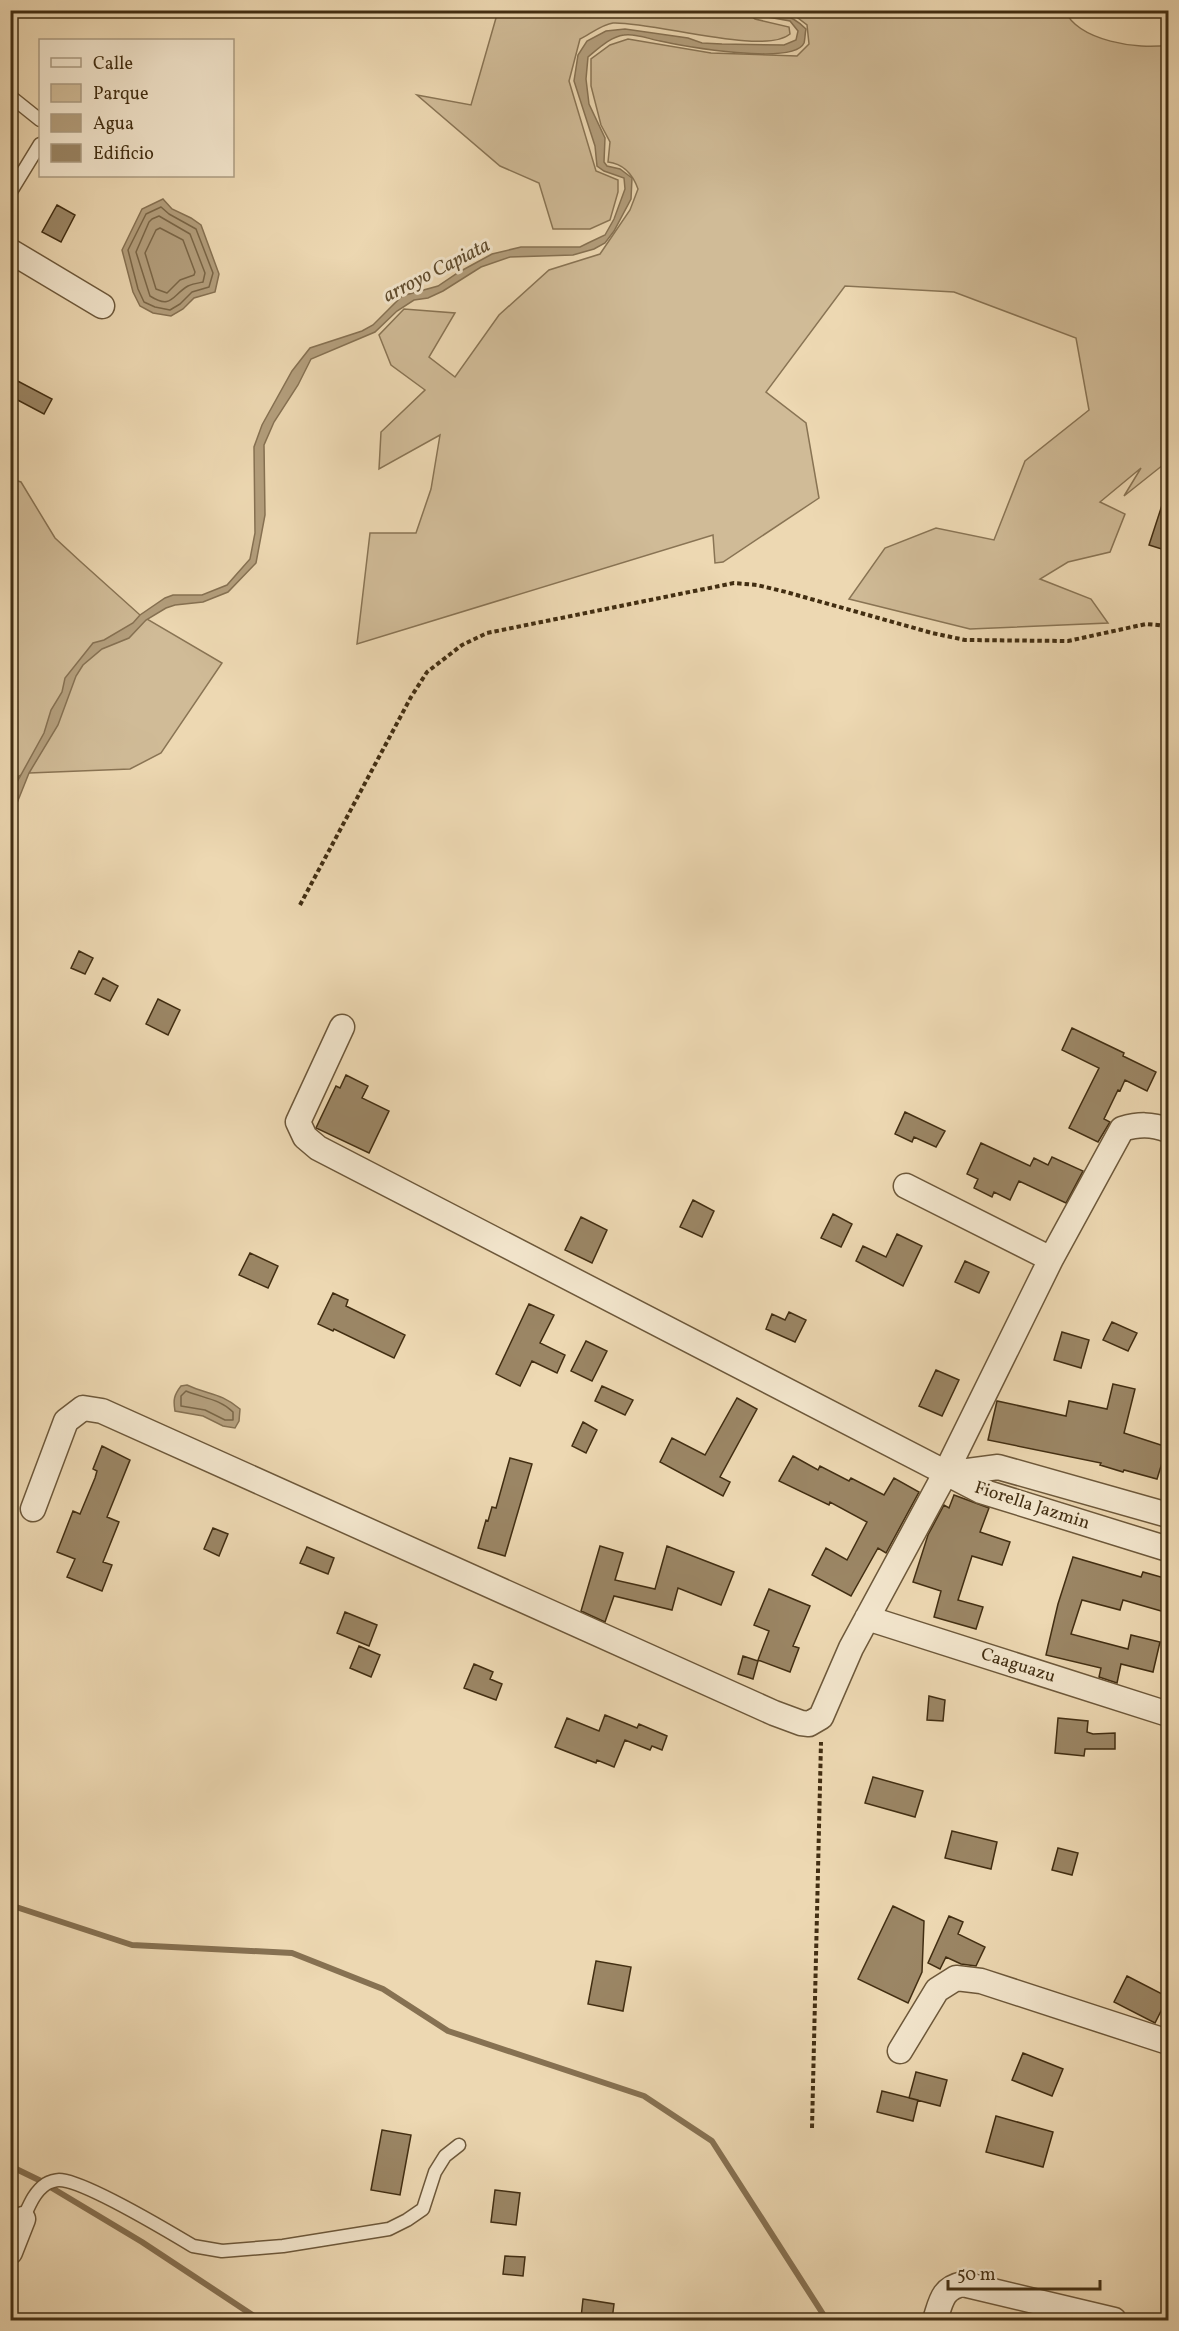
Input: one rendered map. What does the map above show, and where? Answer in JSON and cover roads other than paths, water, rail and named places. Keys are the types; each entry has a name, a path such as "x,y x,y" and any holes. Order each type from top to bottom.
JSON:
{"street":[{"path":"10,251 102,306"},
{"path":"342,1027 298,1122 305,1137 318,1148 945,1474"},
{"path":"33,1509 66,1420 83,1408 102,1411 774,1713 809,1724 821,1717 851,1648 945,1474 1051,1258 1122,1130 1137,1125 1155,1125 1168,1130"},
{"path":"906,1186 1051,1258"},
{"name":"Fiorella Jazmin","path":"945,1474 998,1467 1168,1515"},
{"name":"Fiorella Jazmin","path":"945,1474 986,1494 1168,1549"},
{"name":"Caaguazu","path":"867,1618 1168,1714"},
{"path":"900,2051 937,1990 956,1978 981,1981 1168,2042"},
{"path":"10,2252 23,2219"},
{"path":"935,2320 945,2294 952,2286 963,2284 1114,2320"}],"lane":[{"path":"10,96 39,119"},
{"path":"10,193 39,146"},
{"path":"23,2219 39,2190 47,2183 60,2180 91,2191 193,2246 208,2250 283,2246 389,2229 408,2220 423,2209 435,2172 445,2156 459,2145"}],"water":[{"path":"747,11 771,12 793,19 806,29 804,43 796,50 760,54 690,47 628,35 609,40 588,57 586,79 589,104 605,138 604,162 607,166 620,169 632,178 631,199 605,243 573,255 510,257 481,267 443,291 428,298 414,300 397,311 375,332 311,359 298,385 274,422 264,445 265,515 256,563 228,592 203,602 166,608 146,620 129,638 102,649 83,665 76,676 58,725 29,773 11,818 11,793 44,733 51,710 62,692 65,678 93,643 104,640 133,623 140,615 165,598 173,595 202,595 227,585 250,559 255,533 254,447 262,425 292,371 310,348 362,331 373,325 402,296 438,286 492,254 521,247 580,247 605,235 614,219 625,189 624,178 597,166 595,146 574,81 578,55 587,41 606,31 625,29 688,38 702,43 784,45 796,40 798,31 790,21 756,15"},
{"path":"163,199 172,209 201,225 219,274 215,292 194,298 183,309 171,316 153,313 140,306 133,292 122,250 142,209"},
{"path":"187,1385 220,1397 240,1409 239,1421 235,1428 223,1426 203,1416 175,1411 175,1395 181,1386"}],"waterway":[{"path":"10,1905 132,1945 292,1953 383,1989 448,2031 644,2096 712,2141 823,2314"},
{"path":"10,2166 41,2181"},
{"path":"52,2188 142,2242 260,2320"}],"water label":[{"name":"arroyo Capiata","path":"437,271"}]}
